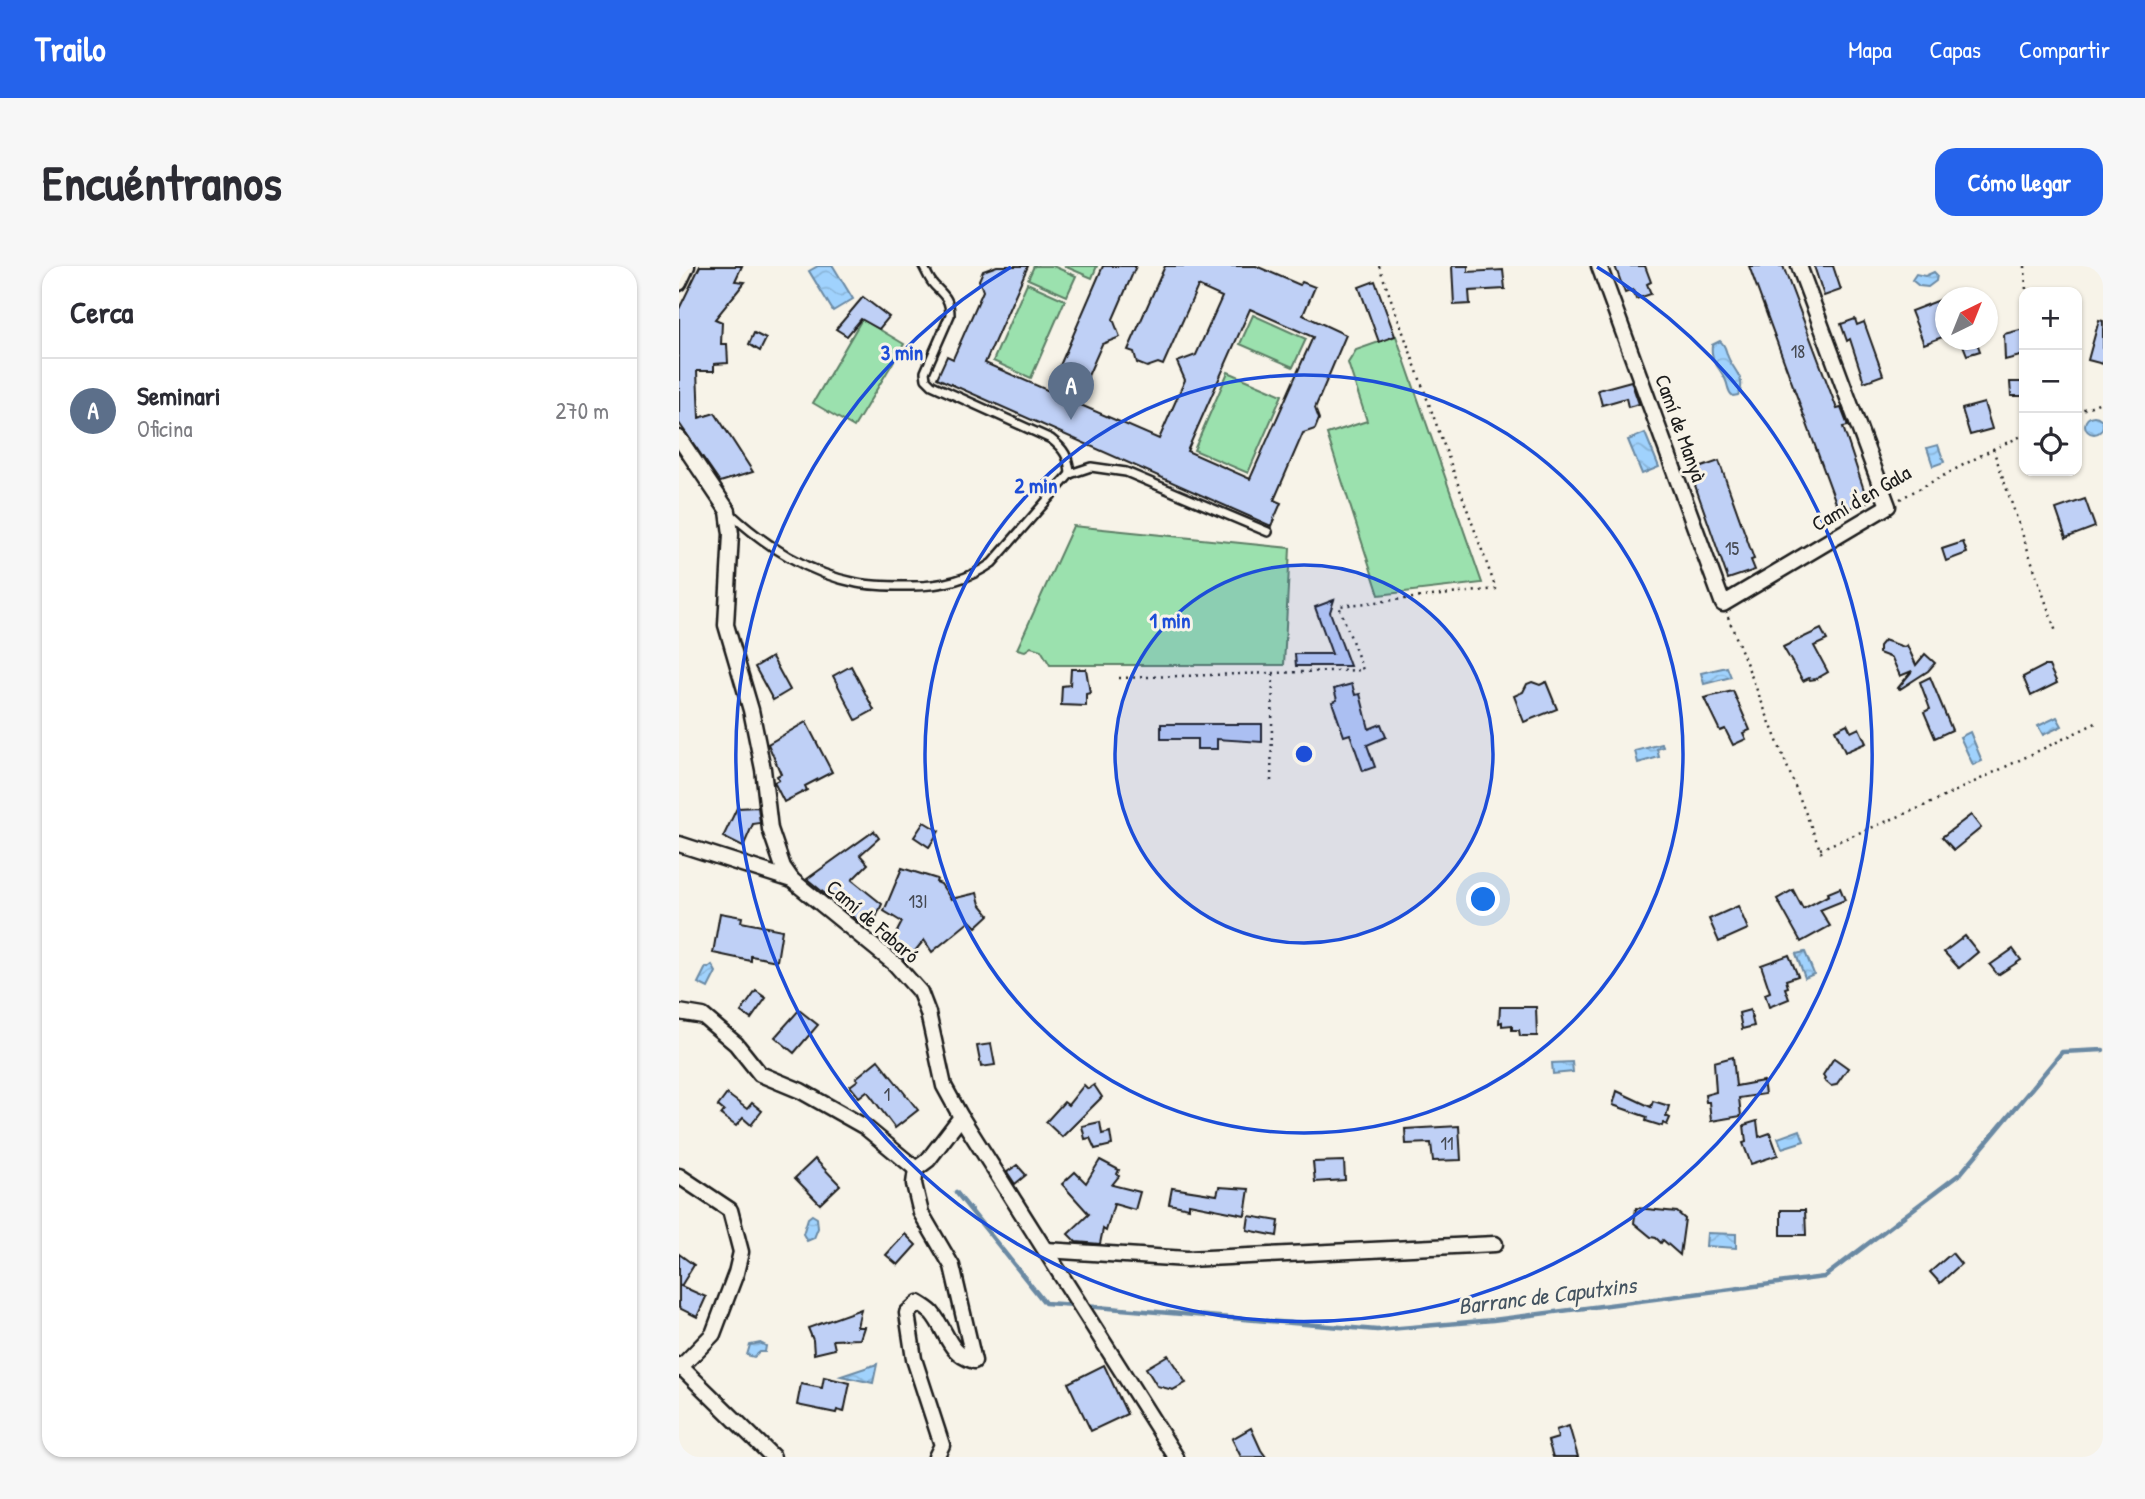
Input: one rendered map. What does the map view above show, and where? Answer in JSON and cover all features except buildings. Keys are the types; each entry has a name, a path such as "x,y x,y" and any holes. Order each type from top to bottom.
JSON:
{"street":[{"name":"Camí de Manyà","path":"1599,266 1723,604"},
{"path":"1799,266 1888,506"},
{"path":"679,438 728,512 731,534 726,625 751,710 763,769 770,829 783,867 792,880"},
{"name":"Camí d'en Gala","path":"1723,604 1888,506"},
{"path":"679,844 792,880"},
{"name":"Camí de Fabaró","path":"792,880 895,964 920,992 944,1086 961,1117 1176,1457"},
{"path":"679,1012 703,1016 736,1044 760,1074 801,1091 865,1127 916,1169"},
{"path":"936,1457 942,1446 914,1359 907,1313 918,1303 931,1312 961,1357 974,1361 952,1266 921,1213 914,1184 916,1169 927,1160 961,1117"},
{"path":"679,1176 730,1210 741,1252 713,1334 680,1367 773,1457"},
{"path":"1047,1250 1187,1259 1495,1244"}],"lane":[{"path":"923,266 950,306 950,315 925,372 926,379 932,385 1051,439 1063,448 1070,459 1070,474"},
{"path":"728,512 779,551 834,577 878,585 937,586 977,573 992,563 1070,474 1091,467 1126,472 1268,532"}],"path":[{"path":"1119,678 1363,670 1339,606 1496,589 1379,266"},
{"path":"2025,266 2026,287"},
{"path":"2082,410 2103,401"},
{"name":"Camí d'en Gala","path":"1888,506 2019,437"},
{"path":"1993,449 2056,632"},
{"path":"1723,604 1823,857"},
{"path":"1271,781 1273,673"},
{"path":"1820,849 1931,803 2100,721"}],"green space":[{"path":"1034,266 1053,266 1076,276 1067,296 1028,279"},
{"path":"1064,266 1097,266 1092,278"},
{"path":"1027,283 1065,300 1031,378 993,361"},
{"path":"1253,315 1306,339 1293,367 1240,344"},
{"path":"862,319 904,344 854,427 813,403"},
{"path":"1396,336 1482,583 1379,595 1327,434 1367,421 1348,363 1356,350"},
{"path":"1228,372 1282,395 1248,473 1194,450"},
{"path":"1073,526 1290,548 1284,665 1050,665 1041,650 1031,647 1025,651 1017,649"}],"water":[{"path":"818,266 833,266 853,299 833,311 809,271"},
{"path":"1934,272 1937,275 1936,281 1928,287 1919,286 1912,280 1916,274 1925,276"},
{"path":"1720,341 1741,380 1738,395 1733,396 1730,393 1713,356 1712,345"},
{"path":"2094,416 2100,419 2103,425 2100,431 2094,434 2088,431 2085,425 2088,419"},
{"path":"1645,433 1659,467 1642,474 1628,440"},
{"path":"1938,445 1944,462 1933,466 1927,448"},
{"path":"1727,667 1731,677 1704,684 1701,673"},
{"path":"2057,717 2062,726 2043,735 2038,726"},
{"path":"1970,732 1982,761 1973,765 1960,737"},
{"path":"1662,744 1663,747 1657,749 1659,757 1638,763 1635,751"},
{"path":"1805,952 1814,974 1805,978 1796,954"},
{"path":"712,965 716,972 708,988 698,983 706,967"},
{"path":"1572,1062 1573,1072 1553,1074 1552,1063"},
{"path":"1800,1130 1804,1141 1782,1148 1778,1138"},
{"path":"812,1215 817,1218 818,1228 814,1238 807,1241 803,1234 808,1218"},
{"path":"1707,1233 1736,1234 1736,1248 1706,1246"},
{"path":"760,1343 766,1346 765,1352 754,1357 747,1355 750,1345"},
{"path":"877,1364 873,1383 841,1376"}],"waterway":[{"name":"Barranc de Caputxins","path":"1084,1306 1377,1330 1493,1320 1824,1277 1961,1173 2062,1052 2103,1050"},
{"name":"Barranc de Caputxins","path":"956,1192 1045,1303 1075,1305"}],"place":[{"name":"Seminari","path":"1071,420"}]}
